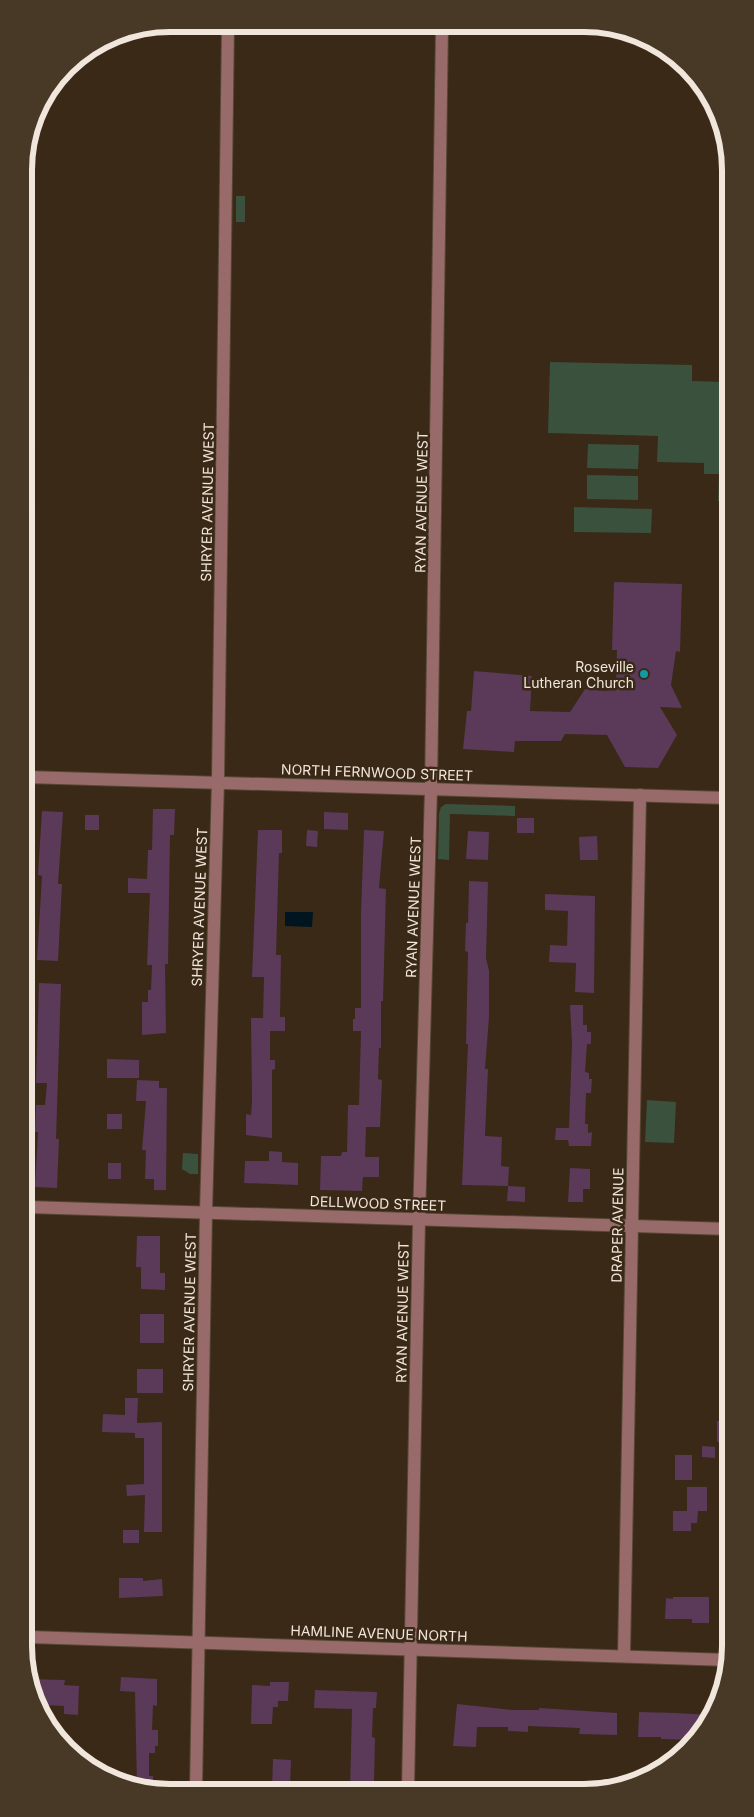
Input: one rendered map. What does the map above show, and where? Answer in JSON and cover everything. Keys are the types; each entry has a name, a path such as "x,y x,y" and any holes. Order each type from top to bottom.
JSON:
{"street":[{"name":"RYAN AVENUE WEST","path":"408,1784 419,1220 431,788 442,32"},
{"name":"SHRYER AVENUE WEST","path":"196,1784 206,1212 218,781 228,33"},
{"name":"NORTH FERNWOOD STREET","path":"33,776 722,798"},
{"name":"DRAPER AVENUE","path":"624,1656 640,795"},
{"name":"DELLWOOD STREET","path":"32,1207 721,1228"},
{"name":"HAMLINE AVENUE NORTH","path":"32,1637 721,1660"}],"green space":[{"path":"236,196 245,196 245,222 236,222"},
{"path":"550,362 692,365 692,381 722,382 722,501 718,501 719,474 704,474 704,463 657,462 658,436 548,433"},
{"path":"588,444 639,445 638,469 587,468"},
{"path":"587,475 638,476 638,500 587,499"},
{"path":"574,507 652,509 651,533 574,532"},
{"path":"446,804 515,806 515,816 450,814 449,860 438,859 439,813 441,807"},
{"path":"647,1100 676,1102 674,1143 645,1142"},
{"path":"183,1153 198,1154 198,1174 190,1174 182,1169"}],"water":[{"path":"285,912 313,912 312,927 285,926"}],"building":[{"name":"Roseville Lutheran Church","path":"614,582 682,584 680,652 676,651 671,685 682,708 660,707 677,735 658,768 625,767 607,735 565,734 561,741 515,741 514,752 463,749 467,711 471,711 474,671 532,676 530,711 570,712 585,689 607,691 616,683 617,650 612,650"},
{"path":"153,809 175,809 174,835 170,835 168,964 165,964 166,1033 142,1035 142,1002 148,1002 148,990 151,990 152,965 147,965 150,893 128,893 128,878 147,879 148,850 152,850"},
{"path":"42,811 63,812 58,884 62,884 58,961 37,960 42,876 38,875"},
{"path":"324,812 348,813 348,830 324,829"},
{"path":"85,815 99,815 99,830 85,830"},
{"path":"517,818 534,818 534,833 517,833"},
{"path":"258,830 282,830 282,853 279,853 276,955 281,955 280,1017 285,1017 285,1031 270,1031 270,1060 275,1060 275,1069 272,1070 272,1138 246,1135 246,1114 251,1115 252,1101 251,1018 263,1018 264,977 252,977"},
{"path":"307,830 318,831 317,847 306,846"},
{"path":"364,830 384,831 379,888 386,889 383,1001 381,1001 381,1048 379,1048 378,1079 382,1080 380,1127 366,1127 365,1157 379,1157 379,1177 363,1177 362,1191 320,1190 321,1156 341,1156 342,1152 347,1152 348,1105 359,1105 361,1031 353,1031 353,1019 355,1019 355,1008 361,1008 361,912"},
{"path":"468,831 489,832 488,860 466,859"},
{"path":"597,836 598,860 580,860 579,837"},
{"path":"469,881 488,882 486,958 489,971 489,1017 485,1069 488,1069 485,1136 502,1137 501,1166 509,1167 508,1186 462,1185 468,1044 466,1044 468,952 465,951"},
{"path":"545,894 595,896 594,993 575,992 576,963 549,962 550,945 567,946 568,911 545,910"},
{"path":"39,983 61,984 56,1139 59,1139 57,1188 35,1187 38,1132 35,1132 36,1105 45,1105 47,1083 36,1083"},
{"path":"570,1005 583,1005 583,1025 587,1025 587,1032 591,1032 591,1044 587,1044 585,1072 589,1073 589,1079 592,1079 591,1093 586,1093 585,1124 588,1124 588,1133 592,1132 591,1146 569,1146 568,1140 555,1140 556,1128 569,1128 572,1044"},
{"path":"107,1059 139,1060 139,1078 107,1078"},
{"path":"137,1080 159,1081 159,1088 167,1088 166,1190 154,1190 154,1179 145,1179 146,1150 142,1150 146,1101 136,1101"},
{"path":"107,1114 122,1114 122,1129 107,1129"},
{"path":"269,1151 282,1152 282,1162 298,1163 298,1185 244,1183 245,1161 269,1161"},
{"path":"108,1163 121,1163 121,1179 108,1179"},
{"path":"570,1168 590,1169 590,1189 583,1189 583,1202 568,1202"},
{"path":"508,1186 525,1187 525,1202 507,1201"},
{"path":"137,1236 160,1236 160,1273 165,1273 165,1290 141,1289 141,1267 136,1267"},
{"path":"140,1314 164,1314 164,1343 140,1343"},
{"path":"137,1369 163,1369 163,1393 137,1393"},
{"path":"125,1398 138,1398 137,1423 162,1422 162,1532 144,1532 145,1495 127,1496 126,1485 144,1484 144,1438 135,1438 135,1433 102,1432 103,1414 125,1415"},
{"path":"717,1421 721,1421 721,1442 717,1442"},
{"path":"702,1446 715,1447 715,1458 702,1457"},
{"path":"675,1455 692,1455 692,1480 675,1480"},
{"path":"687,1487 707,1487 707,1511 687,1511"},
{"path":"673,1511 698,1511 697,1523 691,1523 691,1531 673,1531"},
{"path":"123,1530 139,1530 139,1543 123,1543"},
{"path":"119,1578 143,1578 143,1581 162,1579 163,1596 119,1598"},
{"path":"673,1597 709,1597 709,1623 692,1623 692,1619 665,1619 666,1598 673,1599"},
{"path":"121,1677 157,1679 157,1706 153,1705 152,1730 158,1730 158,1746 155,1746 155,1753 149,1753 149,1776 153,1776 153,1783 137,1780 135,1692 120,1691"},
{"path":"37,1679 65,1680 64,1685 79,1686 78,1715 64,1714 64,1706 46,1705"},
{"path":"270,1682 289,1682 288,1701 278,1701 278,1707 273,1707 272,1724 251,1724 252,1685 270,1686"},
{"path":"315,1690 377,1692 376,1708 373,1708 372,1737 375,1738 374,1782 370,1782 370,1784 350,1784 352,1709 314,1708"},
{"path":"457,1704 513,1710 539,1710 539,1708 617,1713 617,1735 579,1734 580,1728 528,1726 528,1732 508,1731 508,1727 477,1727 476,1747 453,1746"},
{"path":"639,1712 704,1715 685,1740 638,1737"},
{"path":"273,1759 291,1760 290,1784 272,1784"}],"place":[{"name":"Roseville Lutheran Church","path":"644,674"}]}
